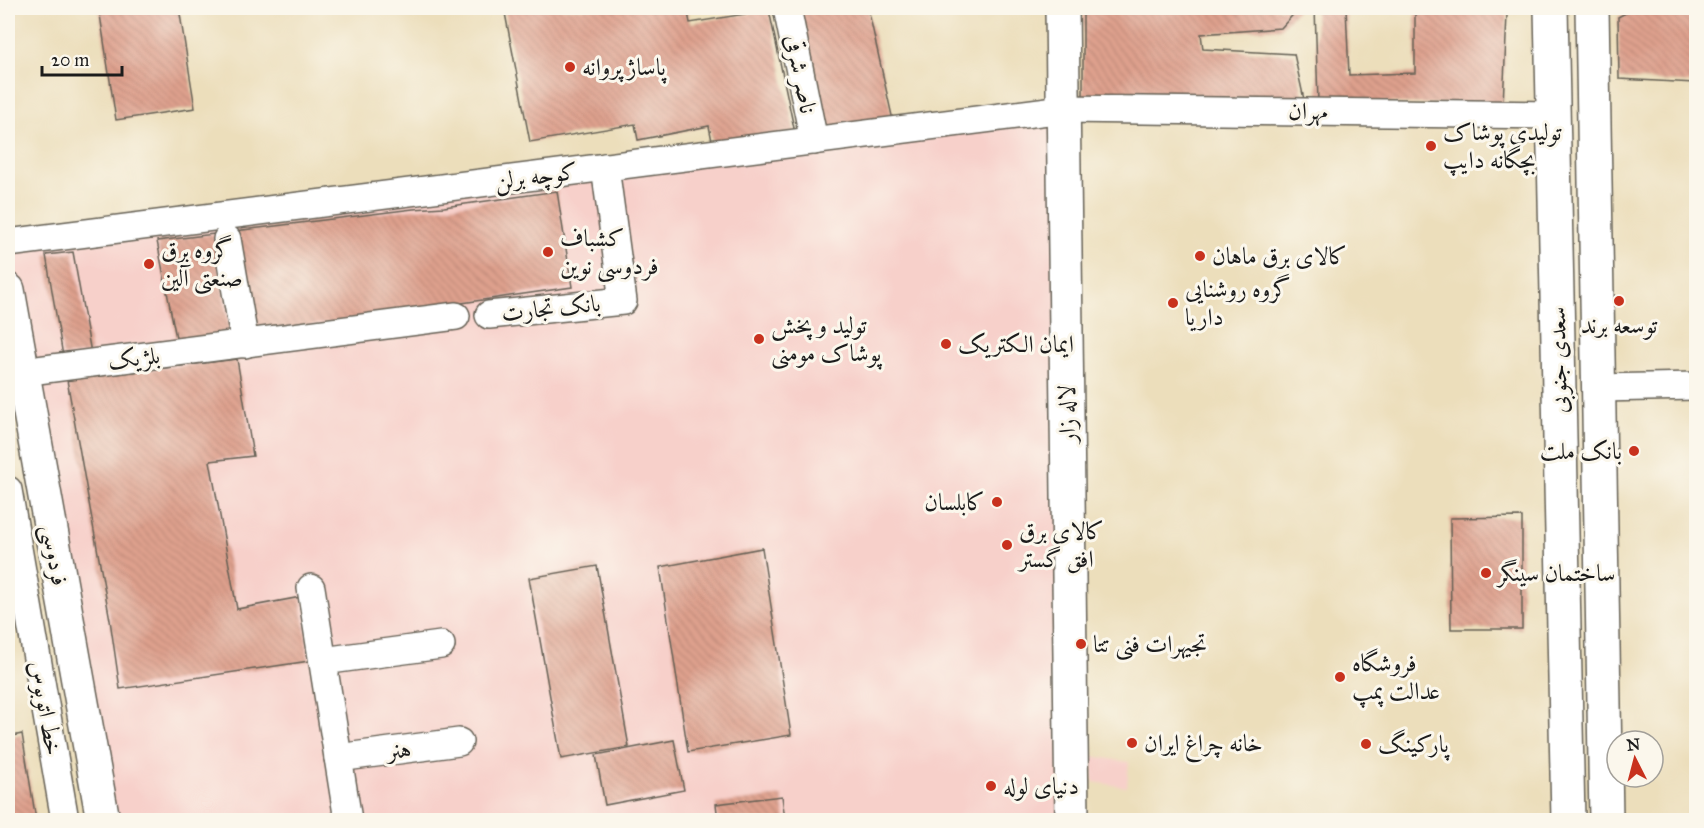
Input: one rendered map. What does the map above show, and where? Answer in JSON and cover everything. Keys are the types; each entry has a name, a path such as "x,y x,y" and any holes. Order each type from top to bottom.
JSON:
{"main road":[{"name":"لاله زار","path":"1062,8 1072,820"},
{"name":"سعدی جنوبی","path":"1551,8 1568,820"},
{"name":"سعدی جنوبی","path":"1592,8 1604,388 1603,691 1606,820"},
{"path":"1552,80 1572,72 1583,74 1594,82"},
{"name":"فردوسی","path":"8,290 103,820"}],"street":[{"name":"ناصر شرقی","path":"787,8 814,141"},
{"path":"1604,8 1604,388 1616,820"},
{"name":"کوچه برلن","path":"8,243 1064,109"},
{"name":"مهران","path":"1064,109 1552,115"},
{"name":"بانک تجارت","path":"489,315 623,301 605,167"},
{"path":"227,239 246,344"},
{"name":"بلژیک","path":"22,372 246,344 275,348 456,316"},
{"path":"1604,388 1696,386"},
{"name":"خط اتوبوس","path":"8,490 65,820"},
{"path":"311,588 348,820"},
{"path":"323,661 441,645"},
{"name":"هنر","path":"338,758 459,742"}],"shaded area":[{"path":"1064,109 1072,820 103,820 8,289 8,243"},
{"name":"خانه چراغ ایران","path":"1091,756 1129,762 1127,787 1093,782"}],"building":[{"path":"99,8 179,8 195,108 116,120"},
{"path":"504,8 687,8 690,23 769,10 795,133 713,146 709,126 638,140 635,124 530,142"},
{"path":"797,8 868,8 894,125 819,135"},
{"path":"1083,8 1299,8 1281,28 1201,34 1203,49 1294,54 1305,104 1083,103"},
{"path":"1315,8 1346,8 1349,75 1415,73 1415,8 1497,8 1507,14 1503,105 1318,102"},
{"path":"1635,8 1696,8 1695,83 1619,79 1618,17"},
{"path":"557,191 572,287 254,333 235,231 444,207"},
{"path":"214,234 230,334 177,343 157,241"},
{"path":"73,252 91,353 63,356 46,255"},
{"path":"237,359 253,456 210,461 237,609 301,597 309,661 120,689 110,620 67,380"},
{"name":"ساختمان سینگر","path":"1522,517 1522,629 1451,629 1450,518"},
{"path":"762,548 791,735 688,752 660,567"},
{"path":"597,566 629,747 561,759 529,578"},
{"path":"22,734 36,820 8,820 8,737"},
{"path":"674,740 684,790 605,805 596,755"},
{"path":"782,796 785,820 718,820 716,804"}],"place":[{"name":"پاساژ پروانه","path":"570,67"},
{"name":"تولیدی پوشاک بچگانه دایپ","path":"1431,146"},
{"name":"کشباف فردوسی نوین","path":"548,252"},
{"name":"کالای برق ماهان","path":"1200,256"},
{"name":"گروه برق صنعتی آلین","path":"149,264"},
{"name":"توسعه برند","path":"1619,301"},
{"name":"گروه روشنایی داریا","path":"1173,303"},
{"name":"تولید و پخش پوشاک مومنی","path":"759,339"},
{"name":"ایمان الکتریک","path":"946,344"},
{"name":"بانک ملت","path":"1634,451"},
{"name":"کابلسان","path":"997,502"},
{"name":"کالای برق افق گستر","path":"1007,545"},
{"name":"ساختمان سینگر","path":"1486,573"},
{"name":"تجیهرات فنی تتا","path":"1081,644"},
{"name":"فروشگاه عدالت پمپ","path":"1340,677"},
{"name":"خانه چراغ ایران","path":"1132,743"},
{"name":"پارکینگ","path":"1366,744"},
{"name":"دنیای لوله","path":"991,786"}]}
